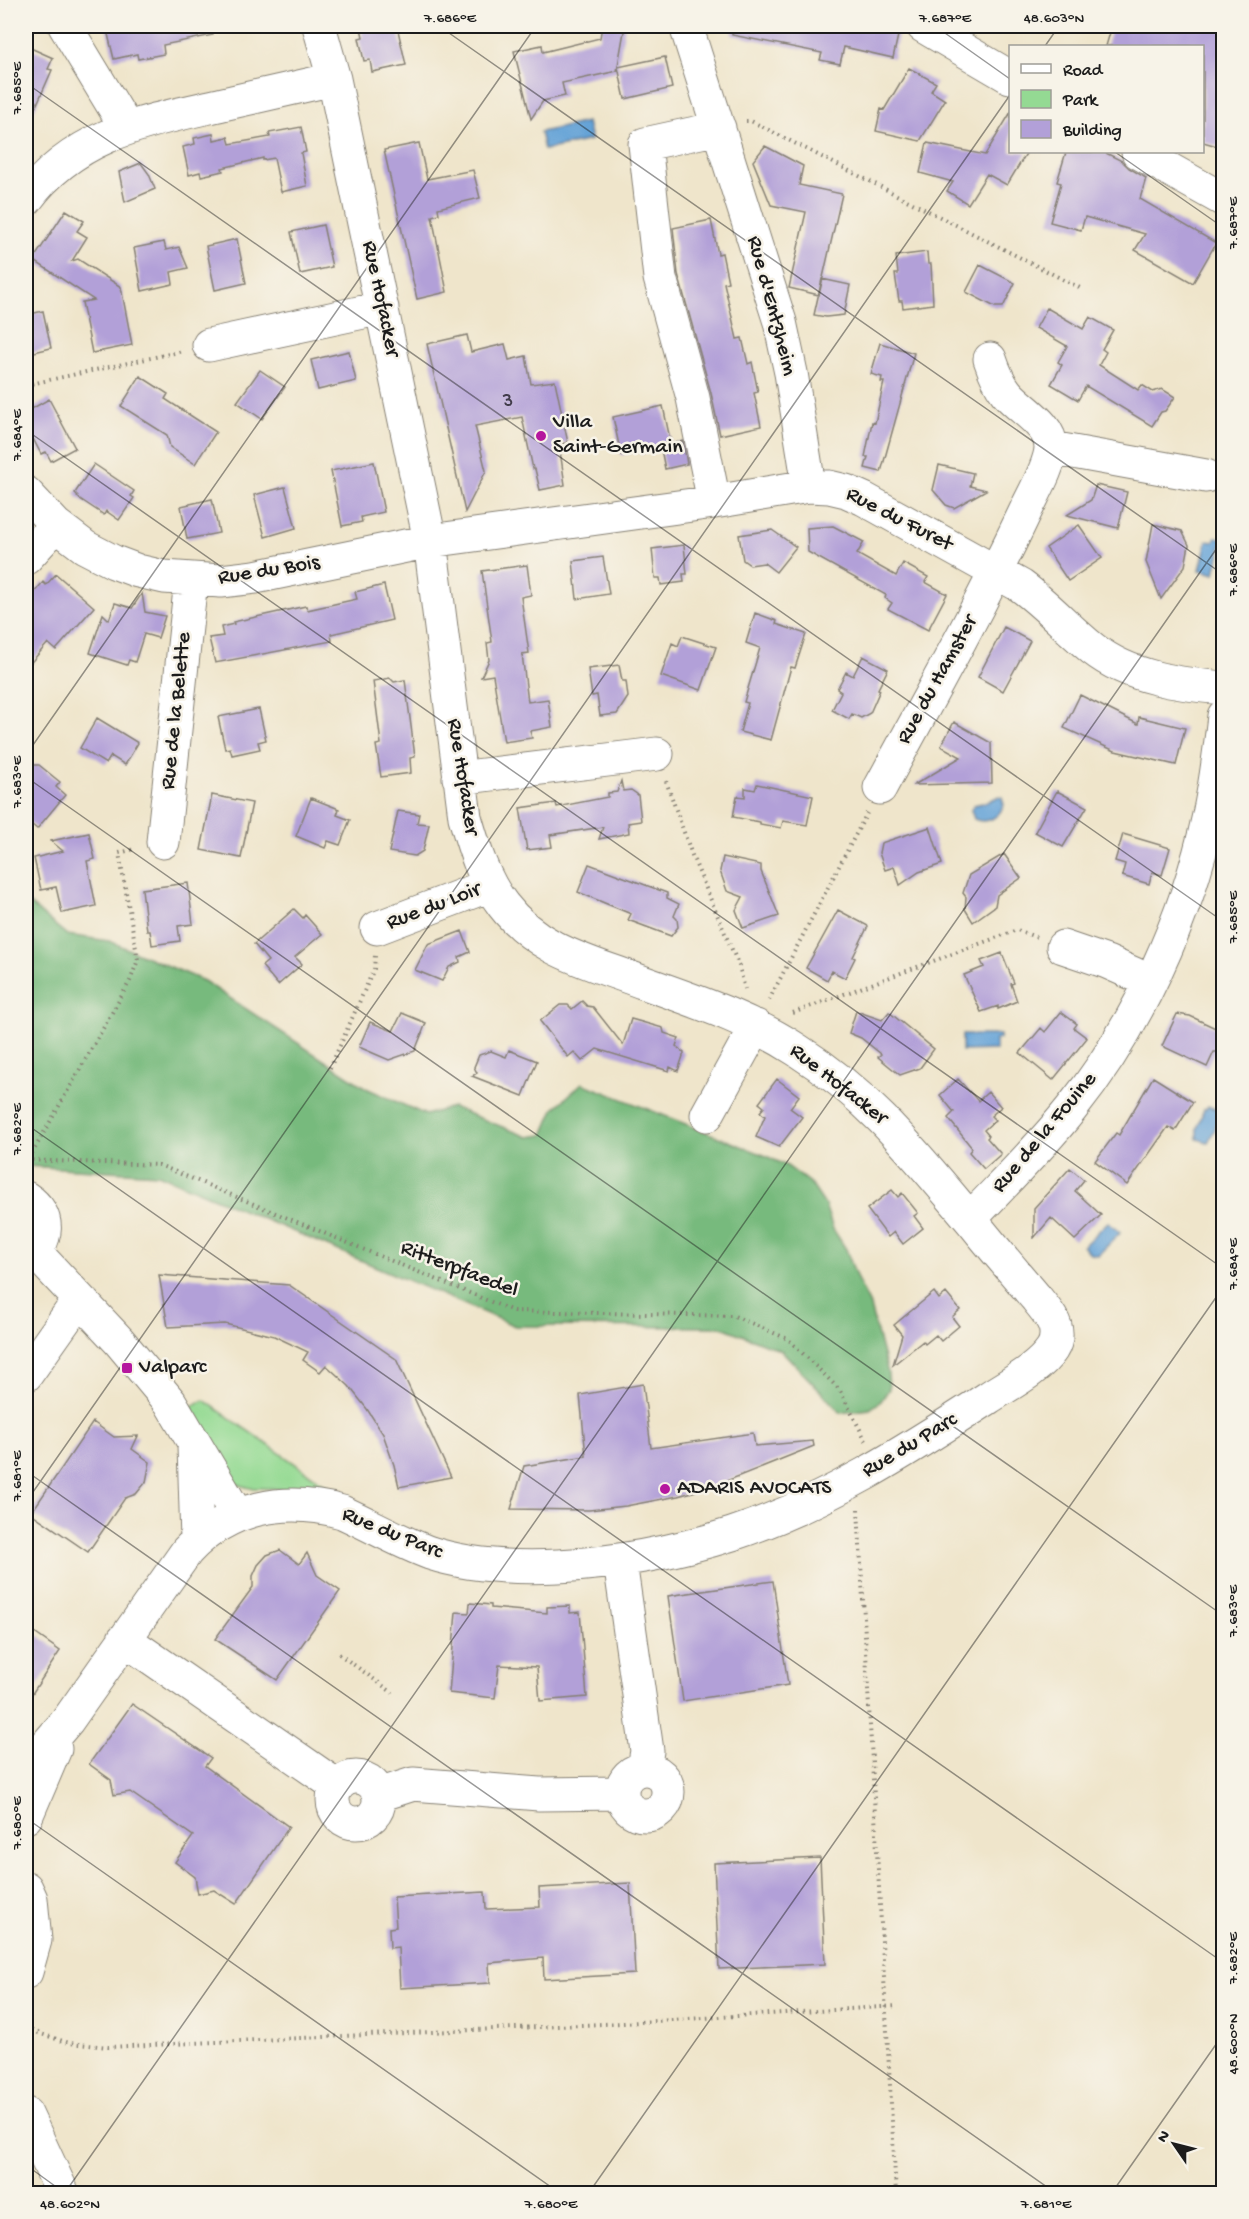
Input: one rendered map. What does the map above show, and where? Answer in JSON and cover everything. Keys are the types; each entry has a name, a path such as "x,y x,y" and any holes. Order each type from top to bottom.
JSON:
{"street":[{"path":"65,26 126,127"},
{"name":"Rue Hofacker","path":"319,26 334,79 430,541 465,817 473,847 490,885 503,905 519,922 550,947 756,1026 796,1048 824,1068 871,1106 923,1161 1051,1317"},
{"name":"Rue d'Entzheim","path":"686,26 780,322 809,486"},
{"path":"924,26 1009,76"},
{"path":"26,200 52,172 74,154 126,127 334,79"},
{"path":"714,502 693,398 660,278 645,144 719,128"},
{"path":"1140,153 1224,200"},
{"path":"209,345 382,308"},
{"path":"990,359 997,379 1007,393 1039,424 1051,448 1206,476"},
{"name":"Rue du Hamster","path":"880,788 997,572 1040,479 1051,448"},
{"name":"Rue du Furet","path":"430,541 714,502 809,486 829,487 846,491 997,572 1037,598 1094,650 1116,664 1160,679 1224,688"},
{"name":"Rue du Bois","path":"26,493 56,525 85,547 138,571 191,580 221,581 255,577 430,541"},
{"path":"26,558 56,525"},
{"name":"Rue de la Belette","path":"163,842 191,580"},
{"name":"Rue de la Fouine","path":"970,1220 1049,1136 1072,1107 1114,1048 1150,981 1188,895 1198,860 1215,782 1224,717"},
{"path":"459,778 657,754"},
{"name":"Rue du Loir","path":"377,928 490,885"},
{"path":"1063,947 1107,962 1150,981"},
{"path":"706,1115 756,1026"},
{"path":"26,1198 37,1207 43,1218 44,1230 42,1242 30,1256 79,1300 156,1384 183,1423 237,1515"},
{"path":"26,1375 79,1300"},
{"name":"Rue du Parc","path":"26,1768 69,1720 177,1564 197,1540 237,1515 275,1504 327,1508 342,1512 431,1553 492,1565 547,1567 621,1562 686,1548 776,1517 856,1478 933,1434 1042,1359 1051,1350 1056,1340 1056,1329 1051,1317"},
{"path":"194,1444 197,1540"},
{"path":"621,1562 647,1751 644,1768"},
{"path":"124,1639 338,1786 344,1780 361,1777 369,1780 379,1795 413,1784 539,1794 622,1793"},
{"name":"Rue du Parc","path":"26,1817 28,1806 69,1720"},
{"path":"644,1768 661,1774 667,1782 669,1791 668,1800 663,1808 647,1816 630,1809 624,1802 622,1793 623,1784 628,1776 644,1768"},
{"path":"26,1888 31,1899 35,1940 26,1972"},
{"path":"26,2114 63,2193"},
{"path":"26,2162 48,2193"}],"path":[{"path":"719,128 741,121 751,121 1082,289"},
{"path":"26,385 209,345"},
{"path":"657,754 693,858 739,966 756,1026"},
{"path":"756,1026 880,788"},
{"path":"27,1160 130,981 138,960 119,853 163,842"},
{"path":"330,1068 374,969 377,928"},
{"path":"756,1026 1017,930 1063,947"},
{"name":"Ritterpfaedel","path":"27,1160 159,1165 513,1311 734,1316 788,1339 839,1389 866,1442"},
{"path":"856,1478 896,2193"},
{"path":"339,1654 393,1693"},
{"path":"26,2029 69,2043 108,2047 456,2032 897,2006"}],"green space":[{"path":"26,901 67,935 109,941 204,981 366,1088 426,1115 452,1107 528,1137 543,1135 554,1109 582,1083 787,1166 811,1184 825,1205 833,1229 846,1249 869,1303 888,1373 889,1389 881,1401 870,1409 841,1413 782,1351 722,1327 515,1326 158,1174 26,1166"},
{"path":"204,1400 327,1486 327,1490 250,1488 236,1484 191,1407"}],"water":[{"path":"587,122 591,140 544,150 540,132"},
{"path":"1216,537 1223,539 1215,574 1200,570 1207,541 1214,542"},
{"path":"1002,797 1004,805 996,816 983,821 974,819 971,810 974,805"},
{"path":"962,1035 1000,1035 1000,1039 996,1040 996,1050 962,1051"},
{"path":"1208,1106 1218,1110 1215,1129 1208,1142 1197,1139 1197,1129 1204,1109"},
{"path":"1108,1222 1120,1233 1098,1255 1091,1254 1083,1246"}],"building":[{"path":"106,26 212,26 213,35 163,45 164,54 138,59 137,54 114,59"},
{"path":"397,26 406,65 372,72 370,60 364,61 359,38 363,37 361,28"},
{"path":"602,26 625,26 617,71 562,83 565,96 543,101 531,119 514,51 542,45 543,52 600,38"},
{"path":"733,26 891,26 899,31 893,58 844,47 840,64 820,60 822,53 732,35"},
{"path":"1112,26 1224,26 1224,148 1204,142 1204,45 1106,45"},
{"path":"26,46 53,58 48,69 52,70 26,129"},
{"path":"665,57 672,88 625,99 618,67"},
{"path":"909,68 936,83 931,91 945,100 920,141 876,131 881,109 884,110"},
{"path":"1009,115 1009,153 1026,153 1007,185 987,174 968,204 947,191 953,182 920,173 927,143 985,155"},
{"path":"301,127 306,152 301,153 307,186 281,192 274,158 263,160 263,158 222,168 223,171 201,176 200,172 189,175 183,147 195,144 194,138 213,134 214,140 228,137 230,144 270,137 269,133"},
{"path":"419,143 427,179 473,170 480,198 438,208 439,214 432,216 447,292 417,299 384,150"},
{"path":"765,146 803,166 799,185 842,194 819,295 789,288 806,212 771,205 753,161"},
{"path":"1066,153 1106,153 1146,178 1140,199 1216,243 1193,283 1135,250 1145,234 1085,217 1081,230 1050,222 1061,183 1057,182"},
{"path":"141,163 149,174 155,189 125,202 119,172"},
{"path":"66,210 84,221 77,231 87,237 72,261 78,259 121,287 132,345 92,353 82,302 94,300 33,260"},
{"path":"711,220 718,254 722,253 728,282 724,283 737,339 742,338 748,364 752,362 758,392 754,393 761,426 720,435 711,393 678,274 673,228"},
{"path":"323,225 332,267 300,274 291,232"},
{"path":"237,239 246,283 215,290 206,246"},
{"path":"164,242 166,250 179,247 188,268 171,272 173,284 142,291 134,248"},
{"path":"927,252 928,264 931,264 933,304 903,308 902,301 899,301 895,274 898,274 896,256"},
{"path":"980,265 1015,283 1003,307 995,307 966,292"},
{"path":"822,279 850,285 844,315 826,317 814,315"},
{"path":"1047,308 1083,329 1090,317 1113,330 1102,349 1106,352 1099,365 1138,390 1142,385 1153,392 1162,389 1175,397 1152,426 1086,386 1078,400 1051,384 1062,365 1058,362 1067,346 1036,328"},
{"path":"43,311 51,348 26,354 26,315"},
{"path":"467,335 471,352 505,344 509,360 526,356 531,384 555,381 568,443 559,444 565,485 540,490 522,417 475,426 486,471 465,512 427,344"},
{"path":"880,343 914,353 881,472 865,468 872,422 875,423 884,382 881,382 882,377 871,374"},
{"path":"349,351 356,381 318,390 311,360"},
{"path":"260,370 285,387 262,419 237,402"},
{"path":"140,376 168,394 165,399 216,432 195,464 170,447 167,435 121,406"},
{"path":"49,399 75,448 51,461 46,452 41,454 26,425 26,412"},
{"path":"663,406 671,444 683,441 687,464 665,469 661,449 640,454 640,451 621,455 613,417"},
{"path":"374,462 384,512 361,517 362,522 342,526 331,471"},
{"path":"94,464 134,491 131,496 134,498 119,520 106,511 104,515 77,497 75,493"},
{"path":"939,465 973,473 970,486 986,490 954,508 946,505 933,490"},
{"path":"1096,485 1127,492 1118,528 1067,515 1091,500"},
{"path":"285,487 296,528 265,537 254,495"},
{"path":"212,499 219,533 187,539 181,506"},
{"path":"1153,524 1182,531 1189,545 1185,566 1161,599 1146,562"},
{"path":"1079,525 1102,558 1068,581 1046,548"},
{"path":"833,526 864,542 857,554 896,576 903,563 928,577 925,582 947,594 928,630 888,609 892,603 885,598 886,595 808,552 807,528"},
{"path":"772,530 796,547 776,572 764,563 750,565 743,560 739,535"},
{"path":"684,545 687,574 683,574 684,582 661,585 660,578 655,578 652,549"},
{"path":"603,557 609,594 577,599 573,561"},
{"path":"527,565 531,595 521,597 529,653 522,654 528,702 548,699 552,727 530,731 532,738 504,742 493,675 481,677 489,660 487,643 492,642 482,571"},
{"path":"56,574 94,607 56,650 48,643 26,668 26,602 43,582 46,585"},
{"path":"384,585 392,620 331,634 332,641 215,663 209,638 223,636 221,627 234,624 233,622 306,606 307,610 357,599 355,592"},
{"path":"142,593 145,612 165,616 158,638 144,634 135,662 129,660 127,665 90,653 103,614 109,620 115,603 132,608"},
{"path":"755,613 777,621 776,624 806,634 795,668 791,667 771,740 740,732 748,703 744,702 760,648 746,643"},
{"path":"1004,627 1030,641 1003,691 978,677"},
{"path":"682,636 716,647 701,690 661,676 672,643 678,646"},
{"path":"863,656 888,669 870,713 861,718 852,714 849,719 832,710 841,692 837,689 846,672 853,676"},
{"path":"619,665 622,681 626,681 628,697 617,714 600,716 597,695 592,696 588,669"},
{"path":"390,678 394,682 405,680 415,757 410,758 411,773 381,777 376,745 381,744 373,681"},
{"path":"1080,695 1138,724 1139,717 1185,728 1176,765 1115,751 1064,728"},
{"path":"259,709 266,740 258,742 260,749 232,755 230,748 225,749 218,717"},
{"path":"97,718 138,743 125,765 111,756 106,764 80,748"},
{"path":"954,722 991,743 992,783 914,785 961,757 941,746"},
{"path":"31,765 39,765 60,782 56,787 65,795 37,829 26,820 26,772"},
{"path":"621,781 623,791 631,790 638,795 641,821 628,823 629,833 599,839 603,827 550,835 552,847 527,850 520,808 556,803 557,807 608,797 608,793 617,792"},
{"path":"757,784 813,796 807,825 783,821 781,828 733,817 737,796 745,797 745,788 755,790"},
{"path":"1057,791 1087,807 1063,847 1035,832"},
{"path":"212,795 252,803 241,858 201,850"},
{"path":"311,798 339,809 337,815 350,820 340,845 328,841 325,848 296,836"},
{"path":"398,811 419,814 417,823 429,824 423,851 415,856 389,852"},
{"path":"930,827 942,864 919,872 900,885 894,867 885,870 879,853 881,843"},
{"path":"89,833 95,859 87,861 96,906 62,913 56,887 41,890 34,858 63,851 51,841"},
{"path":"1123,834 1170,848 1162,875 1152,872 1149,884 1122,876 1125,864 1115,861"},
{"path":"1004,854 1021,878 997,895 995,906 973,922 965,909 966,897 963,893 969,875"},
{"path":"723,857 761,865 761,871 779,916 743,928 736,910 743,897 727,891 720,871"},
{"path":"589,864 667,893 667,898 679,904 674,916 678,927 671,936 628,920 631,914 578,892"},
{"path":"188,883 193,924 178,926 180,941 152,945 150,931 147,931 142,889"},
{"path":"294,909 303,918 305,915 322,934 295,957 302,964 278,985 262,966 268,961 254,944"},
{"path":"838,910 868,926 845,978 832,971 827,980 806,968"},
{"path":"462,931 470,952 459,957 460,962 449,967 442,981 415,970 428,944"},
{"path":"1002,953 1014,983 1011,984 1017,1001 998,1009 998,1006 981,1012 964,975 984,967 981,961"},
{"path":"582,1001 587,1006 593,1007 623,1045 631,1019 663,1028 664,1033 679,1038 676,1046 684,1053 678,1071 670,1067 669,1071 597,1049 582,1061 574,1052 568,1057 540,1021 560,1005 568,1005 572,1009"},
{"path":"856,1011 882,1020 889,1012 934,1049 920,1068 900,1075 878,1057 881,1054 861,1038 849,1033"},
{"path":"1061,1012 1077,1024 1074,1028 1087,1038 1053,1080 1020,1053 1041,1028 1045,1032"},
{"path":"402,1013 426,1023 415,1051 389,1060 359,1047 370,1022 393,1031"},
{"path":"1177,1014 1190,1016 1224,1032 1224,1043 1219,1052 1214,1052 1207,1067 1162,1046"},
{"path":"509,1050 537,1061 523,1096 472,1076 477,1073 474,1067 479,1055 491,1051 506,1057"},
{"path":"1153,1077 1193,1102 1175,1131 1168,1127 1127,1185 1095,1161 1116,1133 1119,1135"},
{"path":"777,1079 799,1096 790,1108 802,1117 779,1147 756,1137 765,1116 760,1112 764,1107 759,1103"},
{"path":"958,1079 978,1101 988,1092 1001,1107 991,1116 995,1120 984,1130 989,1136 987,1138 1001,1154 984,1169 969,1152 972,1148 948,1118 954,1112 940,1095"},
{"path":"1070,1168 1084,1180 1075,1191 1101,1215 1075,1240 1051,1218 1034,1238 1034,1208"},
{"path":"892,1190 898,1197 902,1193 918,1213 914,1216 923,1228 903,1244 894,1232 888,1237 867,1209"},
{"path":"159,1275 289,1285 396,1359 451,1477 399,1487 383,1434 349,1386 326,1365 320,1372 303,1360 308,1352 274,1336 225,1324 168,1327"},
{"path":"934,1292 939,1299 946,1293 960,1310 952,1317 959,1326 941,1341 936,1335 925,1344 923,1341 893,1365 902,1335 894,1325"},
{"path":"643,1384 651,1448 753,1433 755,1446 813,1441 814,1446 714,1486 678,1496 589,1510 511,1509 524,1466 586,1456 580,1395"},
{"path":"93,1422 114,1437 138,1436 132,1449 150,1462 146,1482 136,1494 125,1498 88,1552 31,1513"},
{"path":"280,1550 299,1564 307,1553 317,1575 340,1591 277,1680 215,1639 253,1587 253,1576 258,1565 267,1555"},
{"path":"773,1581 788,1685 683,1701 668,1596"},
{"path":"470,1603 491,1605 491,1608 547,1613 547,1607 570,1606 570,1613 580,1612 587,1697 540,1701 537,1667 499,1665 495,1698 449,1693 456,1612 469,1613"},
{"path":"26,1627 60,1651 26,1703"},
{"path":"132,1704 211,1758 205,1766 289,1827 236,1904 214,1890 198,1894 195,1877 175,1862 193,1836 130,1792 114,1795 111,1780 89,1764"},
{"path":"820,1858 825,1964 719,1969 714,1863"},
{"path":"630,1883 635,1974 544,1979 543,1958 489,1963 490,1983 400,1988 398,1947 390,1948 389,1928 396,1927 394,1897 485,1892 486,1909 540,1907 539,1888"}],"place":[{"name":"Villa Saint-Germain","path":"541,436"},
{"name":"Valparc","path":"127,1368"},
{"name":"ADARIS AVOCATS","path":"665,1489"}]}
